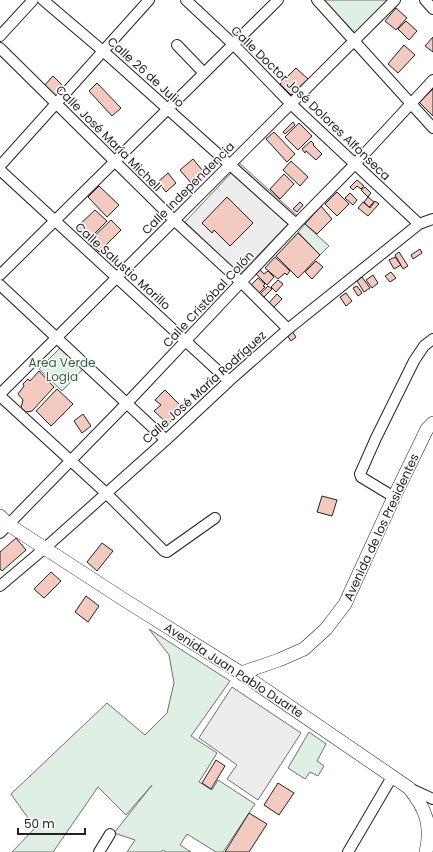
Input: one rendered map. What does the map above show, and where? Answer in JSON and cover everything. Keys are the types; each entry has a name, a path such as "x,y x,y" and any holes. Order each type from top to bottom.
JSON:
{"main road":[{"name":"Avenida de los Presidentes","path":"241,673 279,660 304,649 326,629 346,604 394,497 427,429 433,423"},
{"name":"Avenida Juan Pablo Duarte","path":"3,524 45,548 241,673 409,788 417,798 425,813 432,835 426,852"}],"street":[{"path":"0,36 33,0"},
{"name":"Calle 26 de Julio","path":"43,0 103,50 296,224"},
{"path":"0,166 149,0"},
{"name":"Calle Doctor José Dolores Alfonseca","path":"186,0 233,44 291,104 419,224"},
{"path":"0,275 278,0"},
{"path":"318,0 433,128"},
{"name":"Calle Independencia","path":"0,395 56,337 395,0"},
{"path":"425,0 433,9"},
{"path":"177,45 204,72"},
{"name":"Calle José María Michell","path":"0,48 174,220 241,282 288,329"},
{"name":"Calle Cristóbal Colón","path":"3,524 70,461 127,403 433,80"},
{"name":"Calle Salustio Morillo","path":"0,170 116,278 187,341 228,381"},
{"name":"Calle José María Rodríguez","path":"0,586 45,548 166,440 228,381 288,329 419,224 433,219"},
{"path":"0,284 166,440"},
{"path":"394,497 361,477 360,474 414,361 424,346 433,339"},
{"path":"0,395 106,493 165,552 215,518"},
{"path":"348,852 392,777"},
{"path":"409,788 433,799"},
{"path":"99,852 110,834"},
{"path":"430,852 432,835"}],"green space":[{"path":"324,0 390,0 356,34"},
{"path":"305,224 329,246 320,255 298,232"},
{"name":"Area Verde Logia","path":"61,347 84,368 62,391 39,369"},
{"path":"149,629 230,681 191,736 217,753 199,782 212,790 218,780 255,804 223,852 216,852 187,834 180,845 191,852 166,852 163,850 161,852 127,852 135,840 114,833 152,785 126,815 98,787 53,852 12,852 35,828 11,794 107,703 145,735 167,713 174,683 169,655"},
{"path":"309,732 326,744 317,761 324,766 318,776 310,772 305,779 288,768"}],"shaded area":[{"path":"235,159 301,219 294,226 237,176 288,224 240,274 185,222 232,172"},
{"path":"232,687 301,733 258,800 227,779 237,765 199,738"}],"building":[{"path":"396,8 407,18 396,30 385,21"},
{"path":"406,21 417,31 409,40 398,29"},
{"path":"433,37 433,52 425,46"},
{"path":"404,45 415,55 398,73 388,64"},
{"path":"296,68 308,79 291,95 280,84"},
{"path":"53,76 65,88 54,99 42,88"},
{"path":"97,83 121,108 112,116 89,91"},
{"path":"433,89 433,116 419,102"},
{"path":"293,122 295,125 285,134 283,132"},
{"path":"299,123 312,136 298,150 285,137"},
{"path":"274,132 295,154 287,162 266,139"},
{"path":"311,141 322,154 316,160 306,151 305,153 302,149"},
{"path":"193,159 203,171 191,183 180,170"},
{"path":"291,161 308,177 300,186 283,170"},
{"path":"168,173 176,183 166,192 158,182"},
{"path":"284,174 294,184 280,199 270,189"},
{"path":"357,180 364,186 361,189 357,186 353,190 350,187"},
{"path":"99,186 119,205 107,217 88,197"},
{"path":"365,187 371,193 368,197 361,190"},
{"path":"337,192 349,204 337,216 325,204"},
{"path":"350,193 357,200 353,205 345,198"},
{"path":"227,197 253,223 230,246 214,230 212,233 202,223"},
{"path":"368,197 374,202 369,207 364,202"},
{"path":"375,201 379,204 368,216 358,208 363,202 370,208"},
{"path":"300,202 303,205 297,212 293,209"},
{"path":"321,206 332,219 317,234 305,224"},
{"path":"95,210 107,221 88,240 76,228"},
{"path":"111,220 121,230 99,252 88,242"},
{"path":"298,233 320,255 298,278 276,256"},
{"path":"420,249 422,253 413,259 411,255"},
{"path":"399,252 408,266 403,269 395,255"},
{"path":"275,257 290,271 287,275 285,273 278,279 265,268"},
{"path":"395,257 401,265 394,269 389,260"},
{"path":"316,261 323,267 312,279 305,272"},
{"path":"260,270 264,274 268,271 274,277 267,285 256,274"},
{"path":"391,272 396,278 390,282 385,276"},
{"path":"373,275 378,283 372,288 366,280"},
{"path":"362,277 370,288 364,292 357,281"},
{"path":"258,278 265,284 263,286 265,287 259,293 251,285"},
{"path":"278,280 283,284 276,292 271,287"},
{"path":"268,286 272,289 264,297 260,294"},
{"path":"357,286 362,293 358,296 353,288"},
{"path":"346,293 352,301 346,306 340,297"},
{"path":"277,294 282,299 273,308 268,304"},
{"path":"292,331 296,337 291,341 287,335"},
{"path":"39,371 54,387 32,411 26,412 21,408 23,400 18,394 24,386 23,384 28,379 30,381"},
{"path":"57,389 73,404 51,426 36,411"},
{"path":"165,390 183,408 168,424 154,411 161,405 155,400"},
{"path":"83,414 91,426 82,433 74,421"},
{"path":"322,496 337,500 332,516 317,512"},
{"path":"16,538 26,550 2,571 0,569 0,552"},
{"path":"102,543 113,551 97,571 87,562"},
{"path":"51,572 61,581 44,598 34,589"},
{"path":"86,596 99,606 88,622 75,612"},
{"path":"216,760 225,766 211,789 202,783"},
{"path":"278,783 294,793 279,815 264,805"},
{"path":"249,813 267,824 249,852 225,852"}]}
